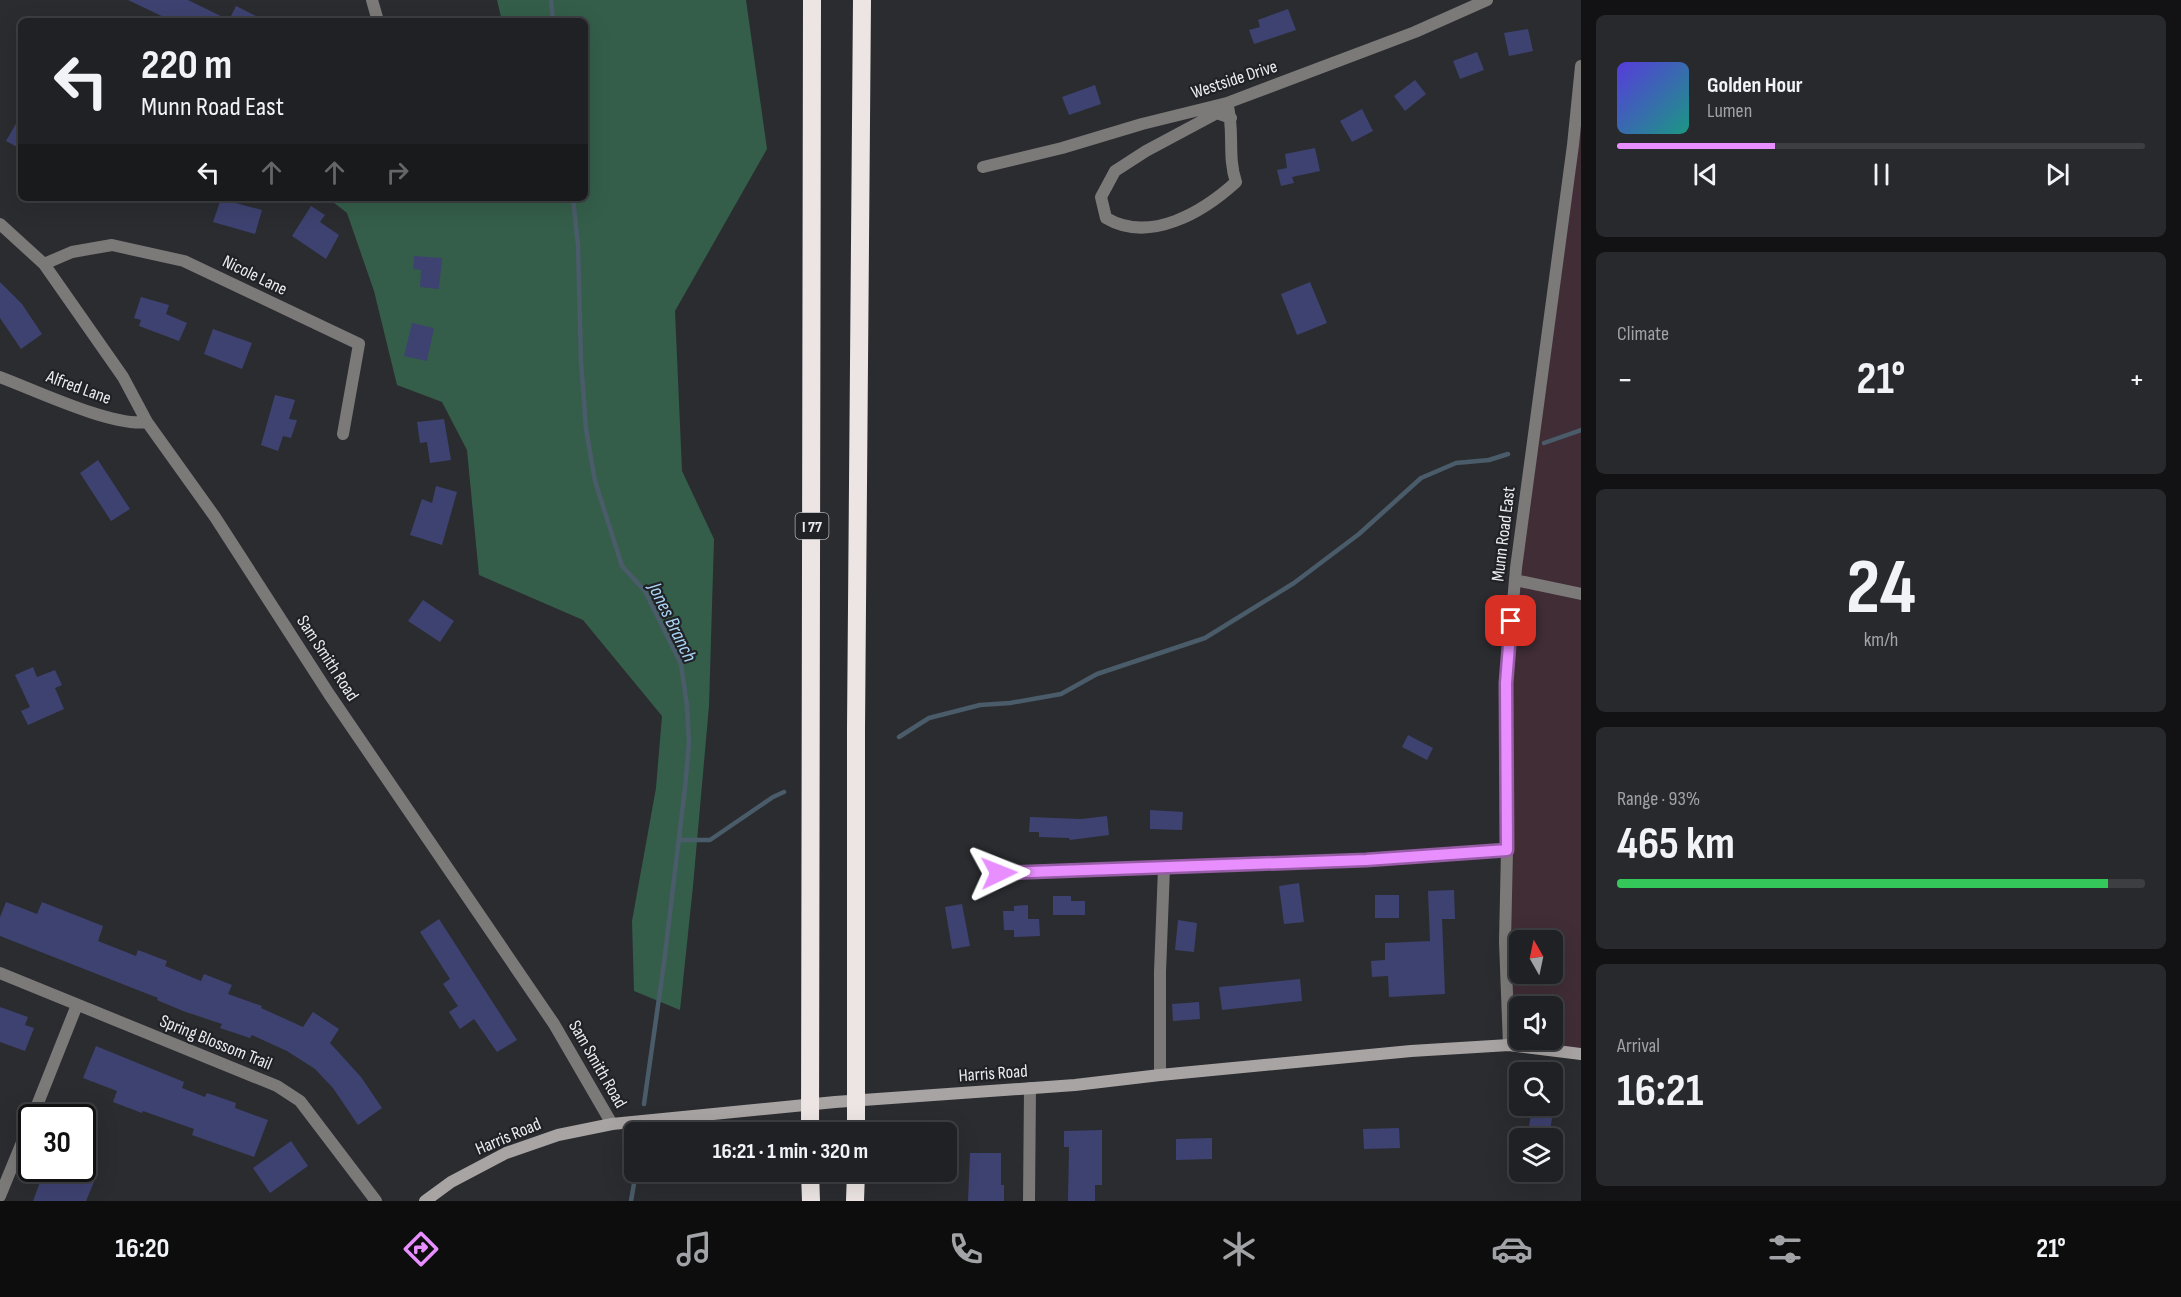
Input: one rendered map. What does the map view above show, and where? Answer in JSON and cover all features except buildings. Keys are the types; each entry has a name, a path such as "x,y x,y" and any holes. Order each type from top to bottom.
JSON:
{"highway":[{"name":"I 77","path":"810,1122 812,0"},
{"path":"856,1122 856,728 862,0"},
{"path":"810,1182 811,1201"},
{"path":"855,1201 856,1182"}],"street":[{"path":"372,0 377,18"},
{"name":"Westside Drive","path":"983,167 1062,148 1142,124 1227,112 1487,0"},
{"name":"Munn Road East","path":"1509,1045 1504,942 1507,850 1506,683 1515,580 1573,145 1581,66"},
{"path":"1217,112 1227,112 1231,160 1236,182 1227,190 1202,209 1170,223 1143,228 1116,224 1106,218 1101,197 1115,171 1146,150 1200,120 1217,112"},
{"name":"Sam Smith Road","path":"0,224 44,264 123,377 147,422 214,517 329,694 554,1024 612,1124"},
{"name":"Nicole Lane","path":"44,264 72,252 112,245 184,261 359,344 343,434"},
{"name":"Alfred Lane","path":"0,377 102,416 137,423 147,422"},
{"path":"1515,580 1581,594"},
{"path":"999,873 1366,860 1507,850"},
{"path":"1160,1075 1164,868"},
{"name":"Spring Blossom Trail","path":"0,973 277,1086 300,1101 376,1201"},
{"path":"38,1104 77,1005"},
{"name":"Harris Road","path":"425,1201 451,1182 506,1153 558,1135 612,1124 836,1102 1030,1088 1411,1051 1509,1045"},
{"name":"Harris Road","path":"1549,1050 1581,1054"},
{"path":"1029,1201 1030,1088"},
{"path":"0,1196 18,1152"}],"shaded area":[{"path":"1581,123 1581,1049 1563,1047 1563,996 1512,996 1512,984 1563,984 1563,930 1510,930 1509,683 1520,568"}],"green space":[{"path":"497,0 746,0 767,149 675,311 682,471 714,539 709,706 680,1010 634,991 632,921 656,788 662,716 583,620 479,575 467,450 442,402 397,385 374,291 347,213 332,201 588,201 588,18 501,18"}],"waterway":[{"name":"Jones Branch","path":"551,0 553,18"},
{"name":"Jones Branch","path":"573,201 578,245 581,361 586,429 595,481 622,566 645,591 681,664 687,706 689,743 685,788 644,1104"},
{"path":"1544,443 1581,430"},
{"path":"899,737 929,718 980,705 1010,703 1061,694 1097,674 1205,638 1294,583 1359,534 1421,478 1456,463 1489,460 1508,454"},
{"path":"679,840 710,840 784,792"},
{"name":"Jones Branch","path":"631,1201 634,1182"}],"route":[{"path":"999,873 1366,860 1507,850 1506,683 1511,621"}]}
